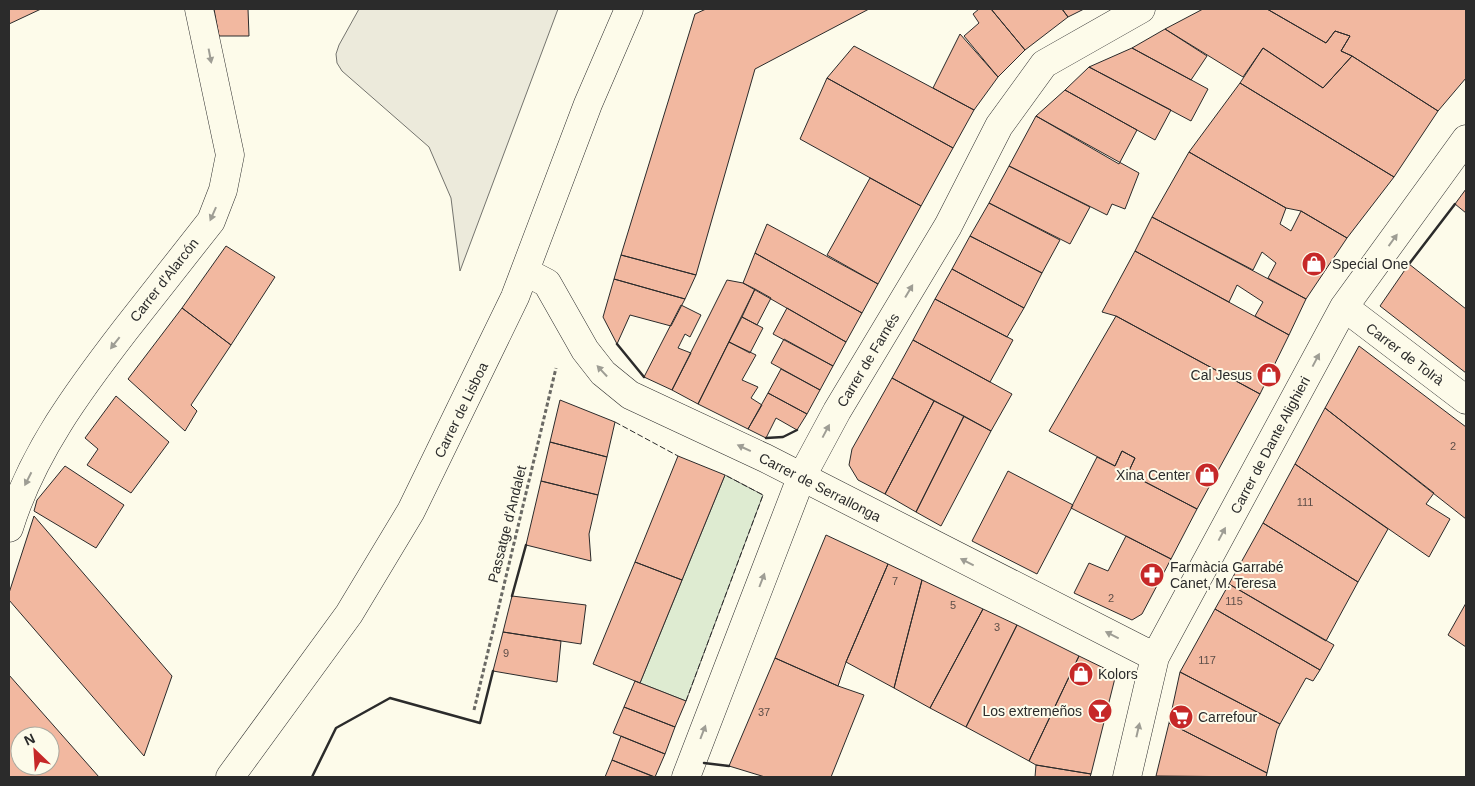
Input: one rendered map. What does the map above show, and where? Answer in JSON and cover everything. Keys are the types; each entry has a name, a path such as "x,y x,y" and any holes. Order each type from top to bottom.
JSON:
{"street":[{"name":"Carrer d'Alarcón","path":"9,528 17,501 49,438 74,397 211,221 223,190 230,155 199,9"},
{"name":"Carrer de Lisboa","path":"230,777 349,614 410,511 468,398 526,272 588,104 629,9"},
{"name":"Carrer de Farnés","path":"686,777 801,478 837,411 948,226 999,126 1044,64 1141,9"},
{"name":"Carrer de Dante Alighieri","path":"1126,777 1156,656 1344,307 1466,138"},
{"name":"Carrer de Serrallonga","path":"526,272 547,283 585,350 603,373 630,395 765,458 801,478 1156,656"},
{"name":"Carrer de Tolrà","path":"1344,307 1466,400"}],"path":[{"name":"Passatge d'Andalet","path":"474,710 558,362"}],"green space":[{"path":"725,475 763,495 686,701 640,683"}],"shaded area":[{"path":"359,9 558,9 460,271 451,198 429,147 342,71 337,63 336,54 339,45"}],"building":[{"path":"9,9 41,9 9,24"},
{"path":"214,9 248,9 249,36 219,36"},
{"path":"706,9 869,9 755,69 696,275 621,255 695,14"},
{"path":"979,9 991,9 1025,50 998,77 964,36 979,23 973,14"},
{"path":"991,9 1062,9 1068,17 1025,50"},
{"path":"1062,9 1084,9 1068,17"},
{"path":"1203,9 1267,9 1326,43 1335,31 1350,36 1341,51 1352,56 1323,88 1263,48 1243,77 1165,29"},
{"path":"1267,9 1466,9 1466,78 1438,111 1352,56 1341,51 1350,36 1335,31 1326,43"},
{"path":"1165,29 1207,56 1191,80 1132,48"},
{"path":"960,34 998,77 974,110 933,88"},
{"path":"854,46 974,110 953,148 827,78"},
{"path":"1132,48 1208,89 1191,121 1089,67"},
{"path":"1263,48 1323,88 1352,56 1438,111 1394,177 1240,83"},
{"path":"1089,67 1171,110 1155,140 1065,90"},
{"path":"827,78 953,148 921,206 800,139"},
{"path":"1240,83 1394,177 1347,238 1301,211 1286,208 1189,152"},
{"path":"1065,90 1137,130 1119,164 1036,116"},
{"path":"1036,116 1139,173 1125,209 1112,204 1107,215 1009,166"},
{"path":"1189,152 1286,208 1280,224 1291,231 1301,211 1347,238 1306,299 1268,278 1276,263 1262,252 1253,270 1152,217"},
{"path":"1009,166 1090,207 1070,244 989,203"},
{"path":"870,178 921,206 878,284 827,255"},
{"path":"1466,189 1466,213 1455,204"},
{"path":"989,203 1060,240 1042,273 970,236"},
{"path":"1152,217 1306,299 1289,335 1255,316 1263,302 1237,285 1229,302 1135,251"},
{"path":"767,224 878,284 862,313 755,253"},
{"path":"970,236 1042,273 1024,308 952,269"},
{"path":"226,246 275,277 231,345 182,308"},
{"path":"1135,251 1289,335 1260,394 1116,316 1102,312"},
{"path":"755,253 862,313 846,342 743,283"},
{"path":"621,255 696,275 685,299 614,279"},
{"path":"1409,264 1466,309 1466,373 1380,306"},
{"path":"952,269 1024,308 1007,337 935,299"},
{"path":"614,279 685,299 671,326 630,315 617,344 603,317"},
{"path":"727,280 743,283 755,289 698,404 672,390"},
{"path":"755,289 771,298 757,325 742,317"},
{"path":"935,299 1013,340 990,382 913,340"},
{"path":"681,305 701,315 690,337 685,334 678,348 691,353 672,390 644,377"},
{"path":"182,308 231,345 191,405 197,411 185,431 128,379"},
{"path":"787,308 846,342 833,366 773,334"},
{"path":"1116,316 1260,394 1197,509 1128,473 1135,458 1122,451 1115,466 1049,431"},
{"path":"742,317 763,328 750,353 729,342"},
{"path":"784,339 833,366 820,390 771,363"},
{"path":"913,340 1012,394 991,431 892,378"},
{"path":"729,342 756,355 742,380 758,387 751,398 762,405 748,429 698,404"},
{"path":"1359,346 1466,427 1466,519 1325,408"},
{"path":"781,369 820,390 807,414 768,393"},
{"path":"892,378 934,401 885,494 858,480 849,465 852,449"},
{"path":"768,393 807,414 797,430 776,418 766,438 748,429"},
{"path":"116,396 169,442 131,493 87,465 98,449 85,438"},
{"path":"560,400 615,422 607,457 550,442"},
{"path":"934,401 964,416 916,512 885,494"},
{"path":"1325,408 1434,493 1426,504 1450,519 1429,557 1295,464"},
{"path":"964,416 991,431 941,526 916,512"},
{"path":"550,442 607,457 598,495 541,481"},
{"path":"1122,451 1135,458 1128,473 1197,509 1171,559 1071,508 1097,457 1115,466"},
{"path":"678,456 725,475 682,580 635,562"},
{"path":"1295,464 1388,529 1358,582 1263,523"},
{"path":"65,466 124,505 96,548 34,511 37,500"},
{"path":"1008,471 1073,505 1037,574 972,541"},
{"path":"541,481 598,495 589,534 591,561 526,545"},
{"path":"34,516 172,676 144,756 9,600 9,593"},
{"path":"1263,523 1358,582 1326,641 1229,584"},
{"path":"826,535 888,564 846,662 838,686 775,658"},
{"path":"1126,536 1171,559 1142,614 1132,620 1074,593 1089,563 1108,571"},
{"path":"635,562 682,580 640,683 593,664"},
{"path":"888,564 922,580 894,688 846,662"},
{"path":"922,580 983,609 930,708 894,688"},
{"path":"1229,584 1334,645 1320,670 1215,609"},
{"path":"512,596 586,605 581,644 503,632"},
{"path":"1466,603 1466,647 1448,635"},
{"path":"983,609 1017,625 966,727 930,708"},
{"path":"1215,609 1320,670 1313,681 1306,678 1280,724 1180,672"},
{"path":"1017,625 1079,656 1029,761 966,727"},
{"path":"503,632 561,641 557,682 493,671"},
{"path":"1079,656 1116,674 1091,774 1036,765 1029,761"},
{"path":"775,658 838,686 864,695 831,777 765,777 729,766"},
{"path":"1180,672 1280,724 1267,773 1169,723"},
{"path":"9,675 54,726 10,726 10,776 60,776 60,733 99,777 9,777"},
{"path":"635,681 686,701 675,727 624,707"},
{"path":"624,707 675,727 665,754 613,733"},
{"path":"1169,723 1267,773 1266,777 1156,776"},
{"path":"621,736 665,754 655,777 612,760"},
{"path":"612,760 654,777 605,777"},
{"path":"1036,765 1091,774 1090,777 1035,777"}],"fence":[{"path":"615,422 678,456"},
{"path":"686,701 763,495 725,475"}],"wall":[{"path":"1409,264 1455,204"},
{"path":"617,344 644,377"},
{"path":"766,438 783,437 797,430"},
{"path":"512,596 526,545"},
{"path":"312,777 336,728 390,698 480,723 493,671"},
{"path":"704,763 729,766"}],"place":[{"name":"Special One","path":"1314,264"},
{"name":"Cal Jesus","path":"1269,375"},
{"name":"Xina Center","path":"1207,475"},
{"name":"Farmàcia Garrabé Canet, M. Teresa","path":"1152,575"},
{"name":"Kolors","path":"1081,674"},
{"name":"Los extremeños","path":"1100,711"},
{"name":"Carrefour","path":"1181,717"}]}
